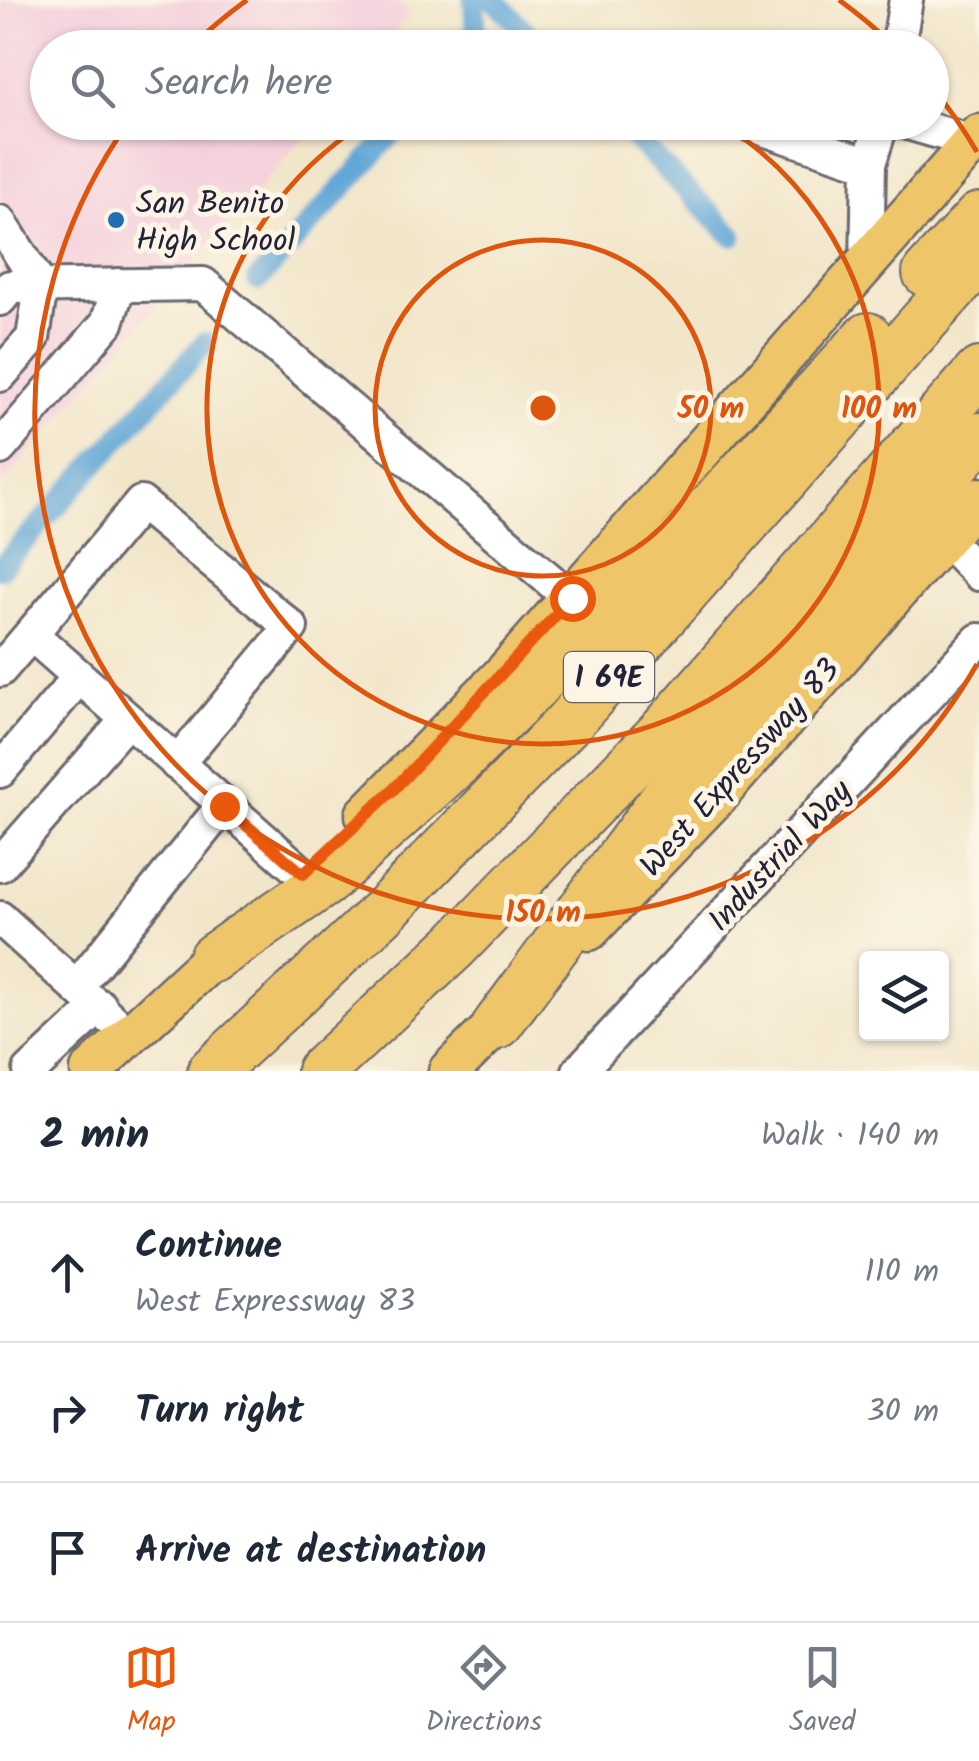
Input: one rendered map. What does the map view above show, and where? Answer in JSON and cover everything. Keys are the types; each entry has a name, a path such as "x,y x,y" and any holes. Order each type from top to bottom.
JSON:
{"highway":[{"path":"213,958 326,882 460,760 678,543 979,217"},
{"name":"I 69E","path":"212,1071 381,914 554,737 979,259"},
{"name":"I 69E","path":"321,1071 455,946 662,732 979,372"},
{"path":"498,1024 667,796 979,437"}],"main road":[{"path":"90,1071 394,789 572,598 976,138"},
{"name":"West Expressway 83","path":"449,1071 719,794 979,498"}],"street":[{"path":"901,30 906,0"},
{"path":"949,132 976,138"},
{"path":"797,140 870,164"},
{"path":"867,264 870,164 877,140"},
{"path":"0,375 33,338 41,287 2,228"},
{"path":"0,299 10,288 202,284 572,598"},
{"path":"0,448 107,323 119,286"},
{"path":"0,670 141,503 291,627 176,764"},
{"path":"944,538 979,574"},
{"path":"31,634 303,874"},
{"name":"Industrial Way","path":"580,1071 979,640"},
{"path":"0,771 79,677"},
{"path":"0,865 127,720"},
{"path":"30,1071 224,806"},
{"path":"0,918 130,1035"}],"shaded area":[{"name":"San Benito High School","path":"0,0 395,0 410,14 396,30 30,30 30,140 301,140 0,486"}],"waterway":[{"path":"474,0 475,30"},
{"path":"494,0 524,30"},
{"path":"258,280 386,140"},
{"path":"636,140 732,235"},
{"path":"0,568 205,343"}],"place":[{"name":"San Benito High School","path":"116,220"}],"route":[{"path":"224,806 303,874 394,789 572,598"}]}
